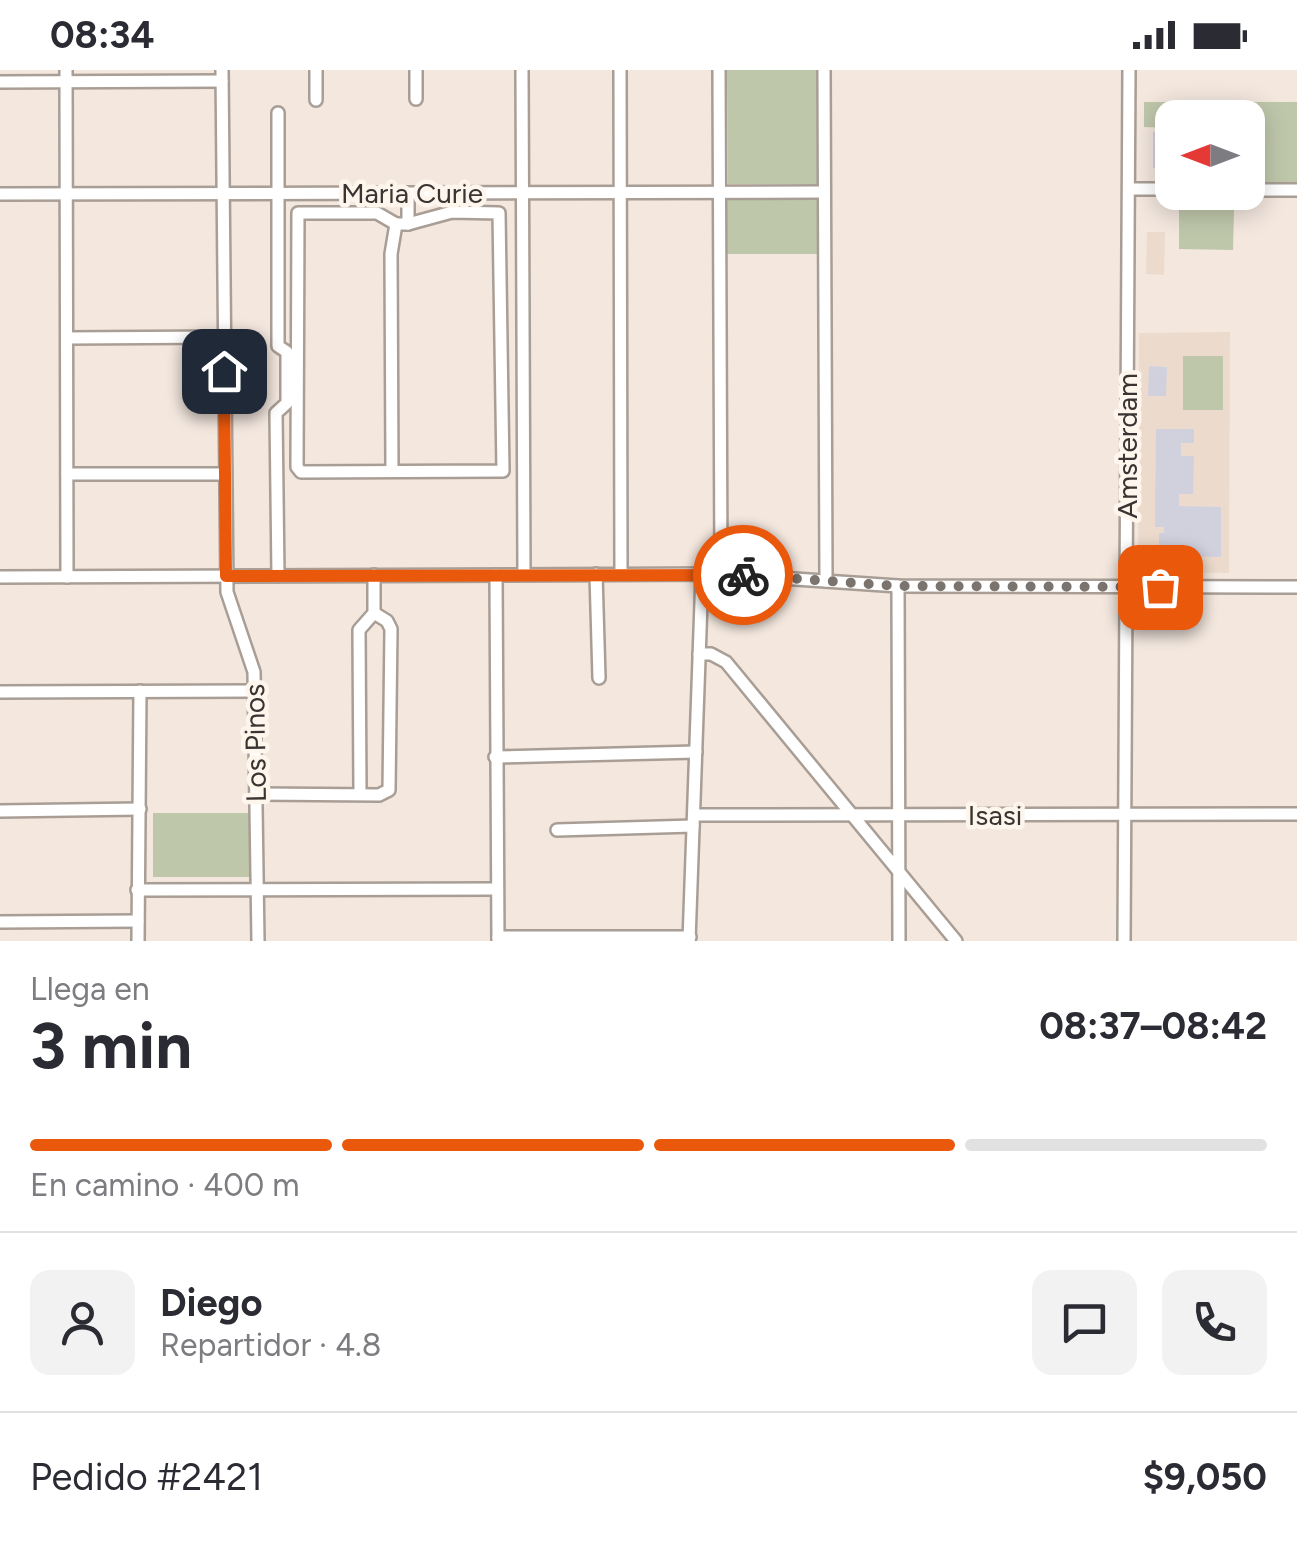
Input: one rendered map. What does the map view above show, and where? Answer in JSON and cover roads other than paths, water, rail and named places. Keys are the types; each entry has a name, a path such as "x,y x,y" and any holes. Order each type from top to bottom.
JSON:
{"street":[{"path":"316,70 316,100"},
{"path":"416,70 416,99"},
{"path":"522,70 524,574"},
{"path":"620,70 621,574"},
{"path":"720,70 721,574"},
{"path":"824,70 826,581"},
{"name":"Amsterdam","path":"1124,941 1129,70"},
{"path":"66,76 67,577"},
{"path":"0,82 66,76 222,76"},
{"name":"Los Pinos","path":"222,76 226,576 230,604 252,660 258,941"},
{"path":"278,113 278,346 287,352 287,403 276,414 278,576"},
{"path":"1128,189 1155,190"},
{"path":"1265,190 1297,190"},
{"name":"Maria Curie","path":"0,194 824,192"},
{"path":"392,471 392,254 408,194"},
{"path":"298,212 377,213 402,224 452,212 499,213 505,467 499,473 298,470 298,212"},
{"path":"66,338 224,337"},
{"path":"67,474 225,474"},
{"path":"596,574 599,678"},
{"path":"496,575 498,939 690,939 702,574"},
{"path":"0,577 721,574 898,586 1297,587"},
{"path":"360,793 360,630 374,613 374,575"},
{"path":"898,586 899,941"},
{"path":"256,794 386,794 392,783 391,630 387,621 374,613"},
{"path":"699,654 711,654 726,662 956,941"},
{"path":"0,692 254,690"},
{"path":"138,941 140,692"},
{"path":"495,757 696,752"},
{"path":"0,811 140,810"},
{"name":"Isasi","path":"556,830 694,820 852,815 1297,814"},
{"path":"137,890 496,889"},
{"path":"0,922 138,921"}]}
